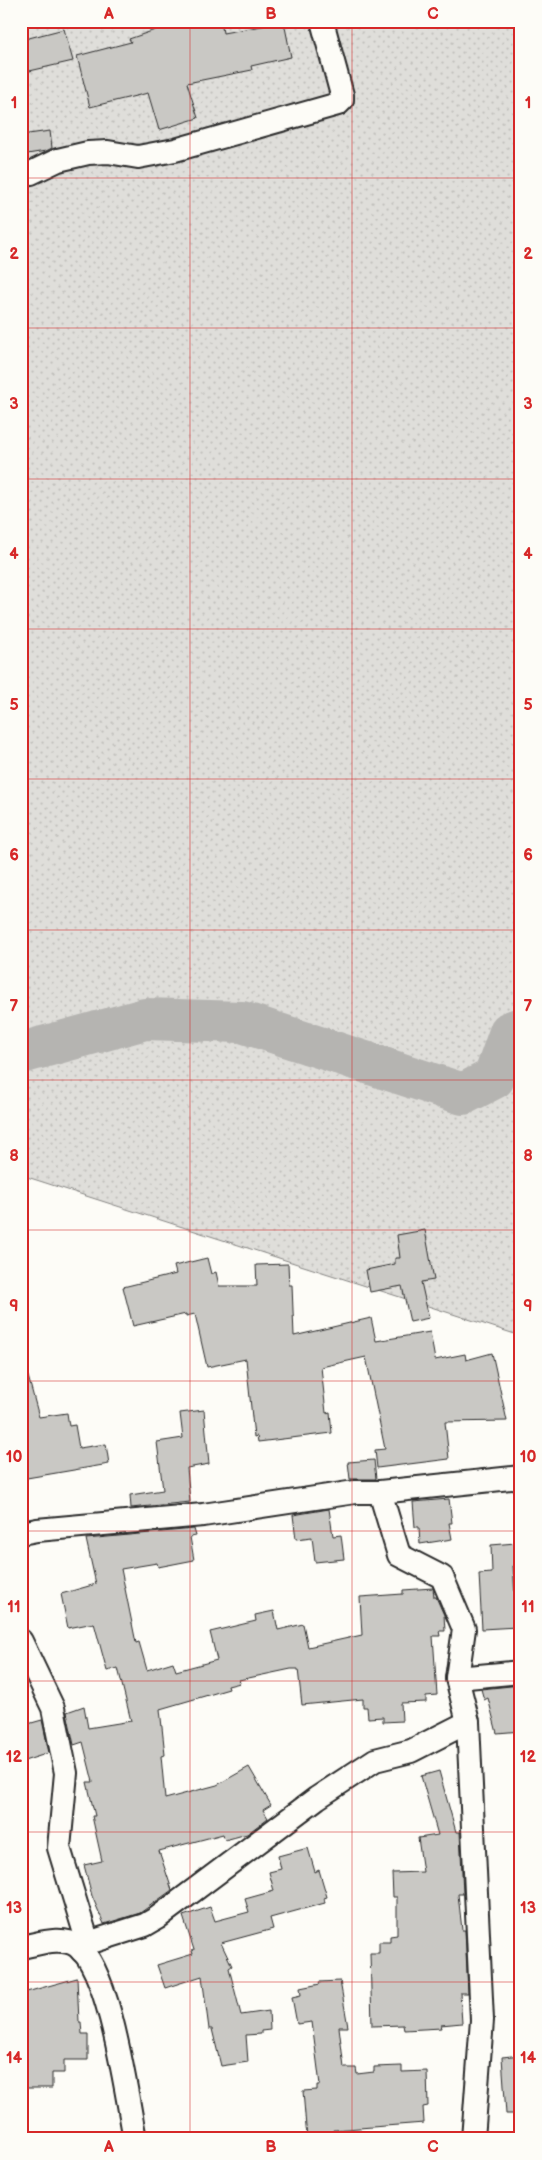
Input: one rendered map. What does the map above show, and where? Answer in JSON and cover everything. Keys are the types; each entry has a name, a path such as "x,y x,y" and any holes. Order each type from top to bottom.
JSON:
{"street":[{"path":"21,174 31,173 58,160 88,153 108,152 138,157 174,150 338,104 342,100 342,95 322,21"},
{"path":"21,1533 203,1515 355,1492 380,1492 521,1477"},
{"path":"380,1492 398,1554 442,1577 464,1629 457,1678 468,1722 482,2020 473,2139"},
{"path":"21,1641 52,1708 66,1773 59,1848 85,1947 108,2005 135,2139"},
{"path":"457,1678 521,1672"},
{"path":"21,1947 58,1940 85,1947 145,1925 317,1798 375,1760 411,1751 468,1722"}],"shaded area":[{"path":"21,21 521,21 521,1336 21,1175"}],"building":[{"path":"181,21 221,21 223,33 284,22 291,57 251,66 252,70 187,83 198,118 159,130 148,93 90,107 77,56 131,42 129,39"},
{"path":"64,29 73,61 21,73 21,40"},
{"path":"50,131 52,148 46,151 21,155 21,135"},
{"path":"425,1230 434,1280 421,1282 429,1318 410,1322 402,1286 370,1292 366,1270 395,1264 395,1258 400,1258 397,1235"},
{"path":"207,1258 211,1274 216,1272 219,1286 257,1286 256,1265 288,1264 289,1285 292,1285 294,1336 371,1318 376,1341 430,1332 435,1360 465,1354 466,1360 492,1353 507,1421 445,1422 449,1459 377,1468 375,1450 385,1449 366,1357 321,1367 326,1413 330,1412 332,1433 258,1442 257,1436 254,1437 246,1359 207,1367 195,1314 186,1316 186,1314 133,1326 123,1287 176,1274 174,1266"},
{"path":"21,1376 28,1376 39,1417 67,1413 69,1426 75,1425 79,1448 106,1444 109,1464 21,1479"},
{"path":"204,1410 209,1464 187,1468 190,1502 131,1508 130,1495 163,1490 157,1442 183,1438 180,1413"},
{"path":"374,1460 376,1479 350,1479 348,1462"},
{"path":"449,1499 452,1523 449,1523 452,1539 420,1544 419,1527 415,1527 413,1502"},
{"path":"329,1509 333,1536 341,1535 344,1559 315,1562 312,1537 296,1539 293,1515"},
{"path":"194,1529 196,1536 190,1537 194,1560 158,1567 157,1563 121,1569 136,1643 139,1642 147,1670 173,1662 176,1671 217,1660 210,1632 256,1621 255,1615 274,1611 278,1630 303,1624 308,1647 362,1635 360,1597 403,1594 403,1590 433,1588 434,1597 436,1597 444,1615 445,1631 439,1631 440,1636 433,1636 437,1695 426,1696 426,1702 401,1703 402,1721 383,1722 383,1717 368,1718 367,1707 363,1707 363,1699 302,1705 298,1669 291,1669 239,1680 240,1683 228,1686 229,1689 160,1709 165,1755 161,1756 165,1799 217,1785 249,1767 271,1805 263,1810 268,1818 247,1834 225,1840 223,1834 159,1851 172,1890 140,1913 104,1924 92,1896 84,1865 102,1861 92,1816 95,1816 87,1782 93,1782 83,1742 74,1745 67,1712 84,1706 88,1728 131,1721 118,1668 107,1671 94,1623 68,1628 61,1594 96,1584 86,1539"},
{"path":"516,1543 517,1566 513,1566 517,1627 482,1629 479,1574 492,1573 491,1545"},
{"path":"521,1685 521,1731 497,1733 488,1698 484,1700 481,1689"},
{"path":"42,1720 49,1753 21,1762 21,1726"},
{"path":"439,1771 456,1832 460,1832 463,1894 458,1894 462,1930 465,1930 468,1993 460,1993 462,2023 441,2025 442,2028 404,2030 403,2025 372,2026 370,1953 379,1953 379,1942 390,1942 390,1936 397,1935 397,1897 393,1897 392,1873 423,1872 418,1838 438,1835 421,1776"},
{"path":"308,1848 315,1872 319,1870 327,1897 324,1898 325,1903 270,1918 273,1929 221,1943 232,1966 229,1968 241,2015 269,2011 270,2030 261,2031 261,2034 246,2035 248,2062 221,2066 212,2029 209,2029 202,1976 165,1988 157,1965 193,1954 192,1951 194,1950 183,1916 210,1907 215,1921 249,1912 245,1899 274,1891 269,1872 281,1869 278,1856"},
{"path":"77,1978 79,2022 81,2022 82,2034 88,2034 88,2060 64,2060 64,2073 52,2073 52,2088 21,2088 21,2020 24,2020 23,1993"},
{"path":"340,1981 348,2027 339,2027 344,2068 356,2068 357,2074 374,2072 374,2067 402,2066 402,2072 427,2071 428,2106 423,2107 424,2123 333,2130 333,2133 325,2134 326,2139 307,2139 303,2091 317,2090 317,2085 320,2085 312,2022 297,2024 292,1997 301,1995 300,1988 320,1984 319,1982"},
{"path":"521,2055 521,2114 506,2114 502,2057"}],"waterway":[{"path":"21,1053 145,1019 242,1022 463,1094 494,1078 510,1032 521,1028"}]}
